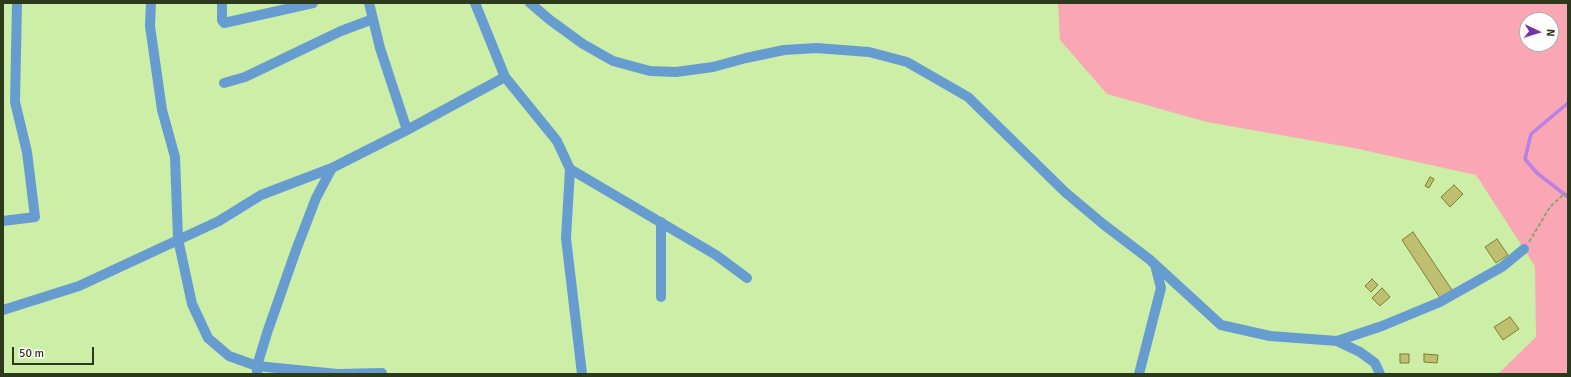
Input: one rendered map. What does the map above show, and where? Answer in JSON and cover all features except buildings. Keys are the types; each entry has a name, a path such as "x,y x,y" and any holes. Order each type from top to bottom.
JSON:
{"street":[{"path":"3,221 36,217 27,152 15,102 16,3"},
{"path":"151,3 150,26 162,110 175,157 178,239 192,304 208,338 229,356 257,370 337,374 382,373"},
{"path":"222,3 222,20 224,23 312,3"},
{"path":"369,3 380,48 407,130"},
{"path":"475,3 505,76 557,141 570,169 566,238 582,374"},
{"path":"530,3 550,20 583,44 613,60 650,71 676,72 713,68 746,58 784,50 816,48 870,52 907,62 968,97 1066,192 1103,224 1155,265 1221,325 1270,336 1337,340 1382,326 1440,302 1502,266 1524,250"},
{"path":"224,83 245,76 341,31 373,19"},
{"path":"3,310 79,286 219,221 261,195 332,168 407,130 505,76"},
{"path":"257,370 296,250 316,198 332,168"},
{"path":"570,169 716,255 747,278"},
{"path":"661,222 661,297"},
{"path":"1139,374 1161,288 1155,265"},
{"path":"1337,340 1360,352 1375,363 1380,374"}],"path":[{"path":"1524,250 1550,207 1564,194 1568,194"}],"shaded area":[{"path":"1058,3 1568,3 1568,374 1498,374 1536,337 1535,266 1476,175 1354,148 1207,122 1107,94 1060,40"}],"waterway":[{"path":"1568,103 1531,134 1525,159 1537,173 1568,197"}]}
